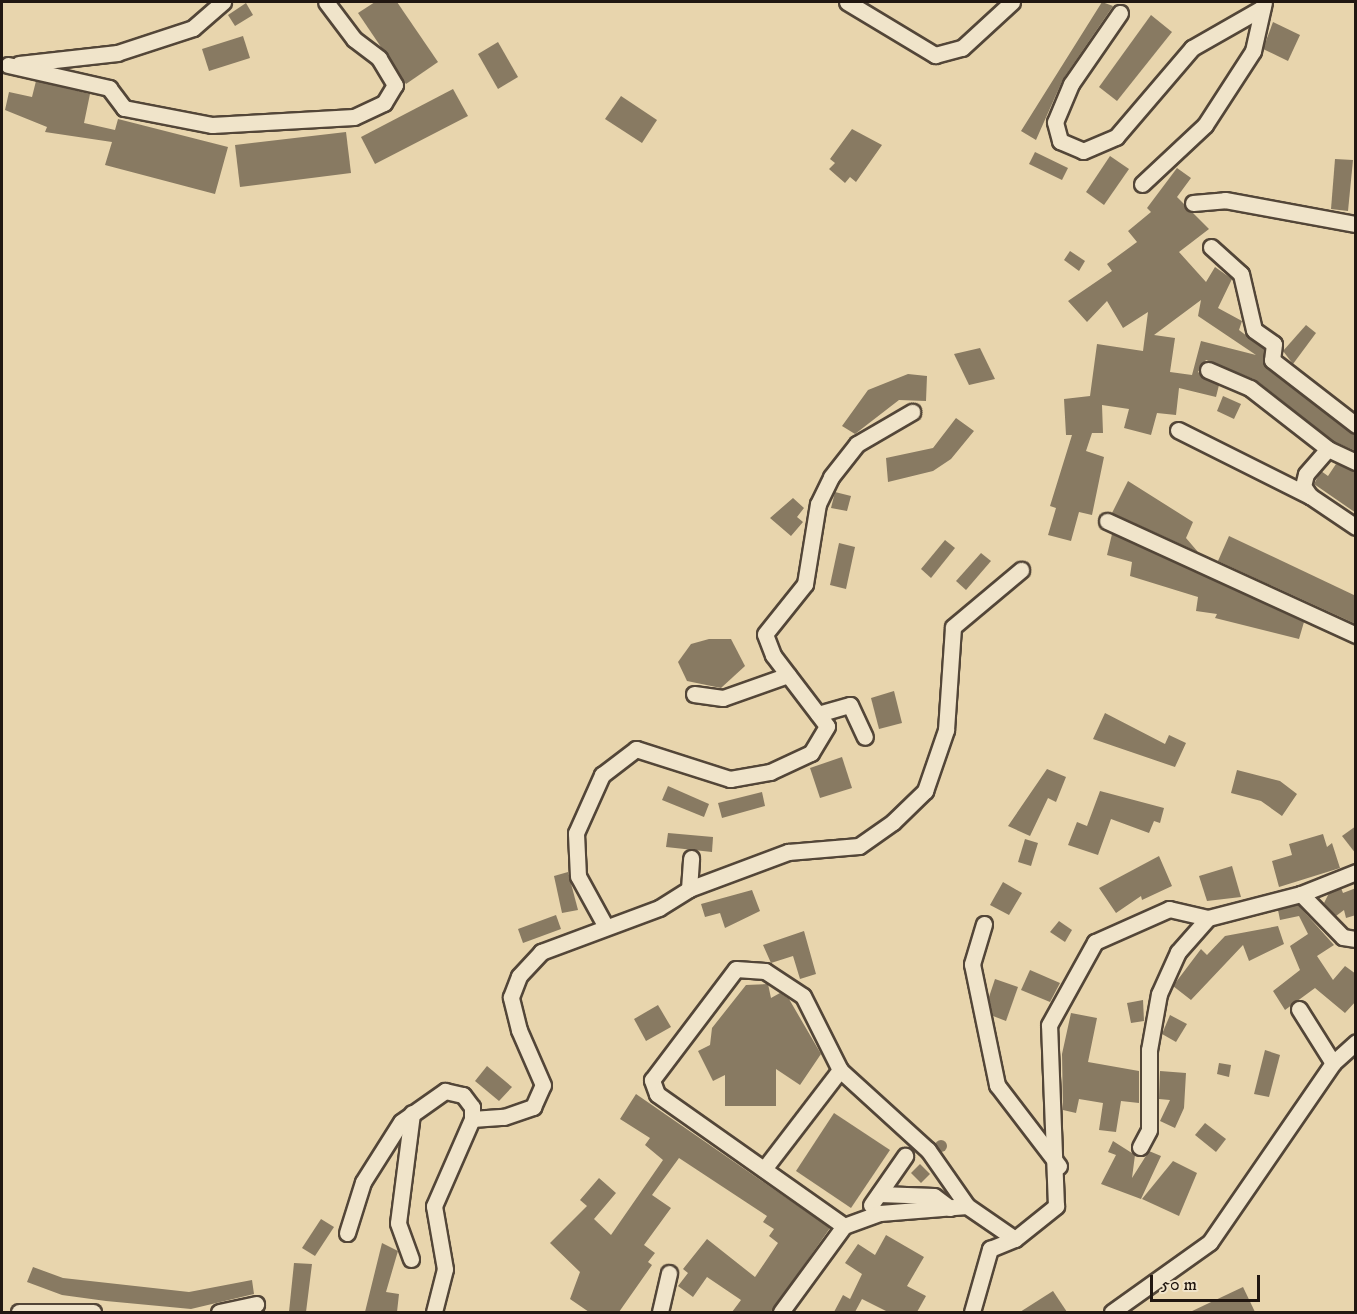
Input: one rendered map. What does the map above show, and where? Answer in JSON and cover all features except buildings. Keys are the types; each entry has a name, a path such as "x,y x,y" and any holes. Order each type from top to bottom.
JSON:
{"street":[{"path":"5,64 117,53 193,28 223,2"},
{"path":"5,64 108,88 124,108 212,125 354,117 384,103 395,85 379,58 354,39 326,2"},
{"path":"847,2 935,55 962,48 1012,2"},
{"path":"1120,13 1071,84 1055,123 1060,141 1083,151 1116,137 1192,48 1263,5"},
{"path":"1143,184 1205,125 1253,51 1263,5"},
{"path":"1193,203 1225,200 1356,224"},
{"path":"1211,247 1241,274 1254,330 1274,344 1272,360 1356,425"},
{"path":"1208,370 1250,388 1328,449 1356,462"},
{"path":"606,927 578,876 576,833 602,775 636,749 730,779 770,772 811,753 827,726 788,675 765,634 805,584 818,504 857,444 912,412"},
{"path":"1178,430 1310,496 1356,527"},
{"path":"1310,496 1303,486 1306,474 1328,449"},
{"path":"1107,521 1356,635"},
{"path":"472,1119 504,1117 533,1107 543,1085 519,1030 512,997 519,976 542,951 659,908 689,889 788,852 859,846 925,791 946,730 953,627 1021,570"},
{"path":"694,694 723,698 788,675"},
{"path":"818,714 850,705 865,737"},
{"path":"689,889 691,858"},
{"path":"972,1312 990,1250 1015,1239 1056,1206 1059,1166 1049,1025 1095,942 1169,909 1208,918 1301,894 1356,872"},
{"path":"1301,894 1329,926 1356,939"},
{"path":"1140,1147 1149,1130 1149,1050 1159,994 1178,952 1208,918"},
{"path":"984,924 972,964 997,1085 1059,1166"},
{"path":"844,1226 657,1094 652,1080 736,969 765,971 803,996 840,1070 928,1150 967,1206 1015,1239"},
{"path":"1299,1009 1333,1063"},
{"path":"1112,1312 1210,1242 1333,1063 1356,1042"},
{"path":"764,1169 840,1070"},
{"path":"347,1233 382,1145 412,1113 445,1091 463,1095 472,1107 472,1119 434,1206 445,1269 434,1312"},
{"path":"411,1258 398,1223 412,1113"},
{"path":"905,1156 875,1199 933,1196 950,1208"},
{"path":"781,1312 844,1226 880,1214 967,1206"},
{"path":"660,1312 669,1273"},
{"path":"219,1312 256,1305"},
{"path":"19,1312 93,1312"}]}
